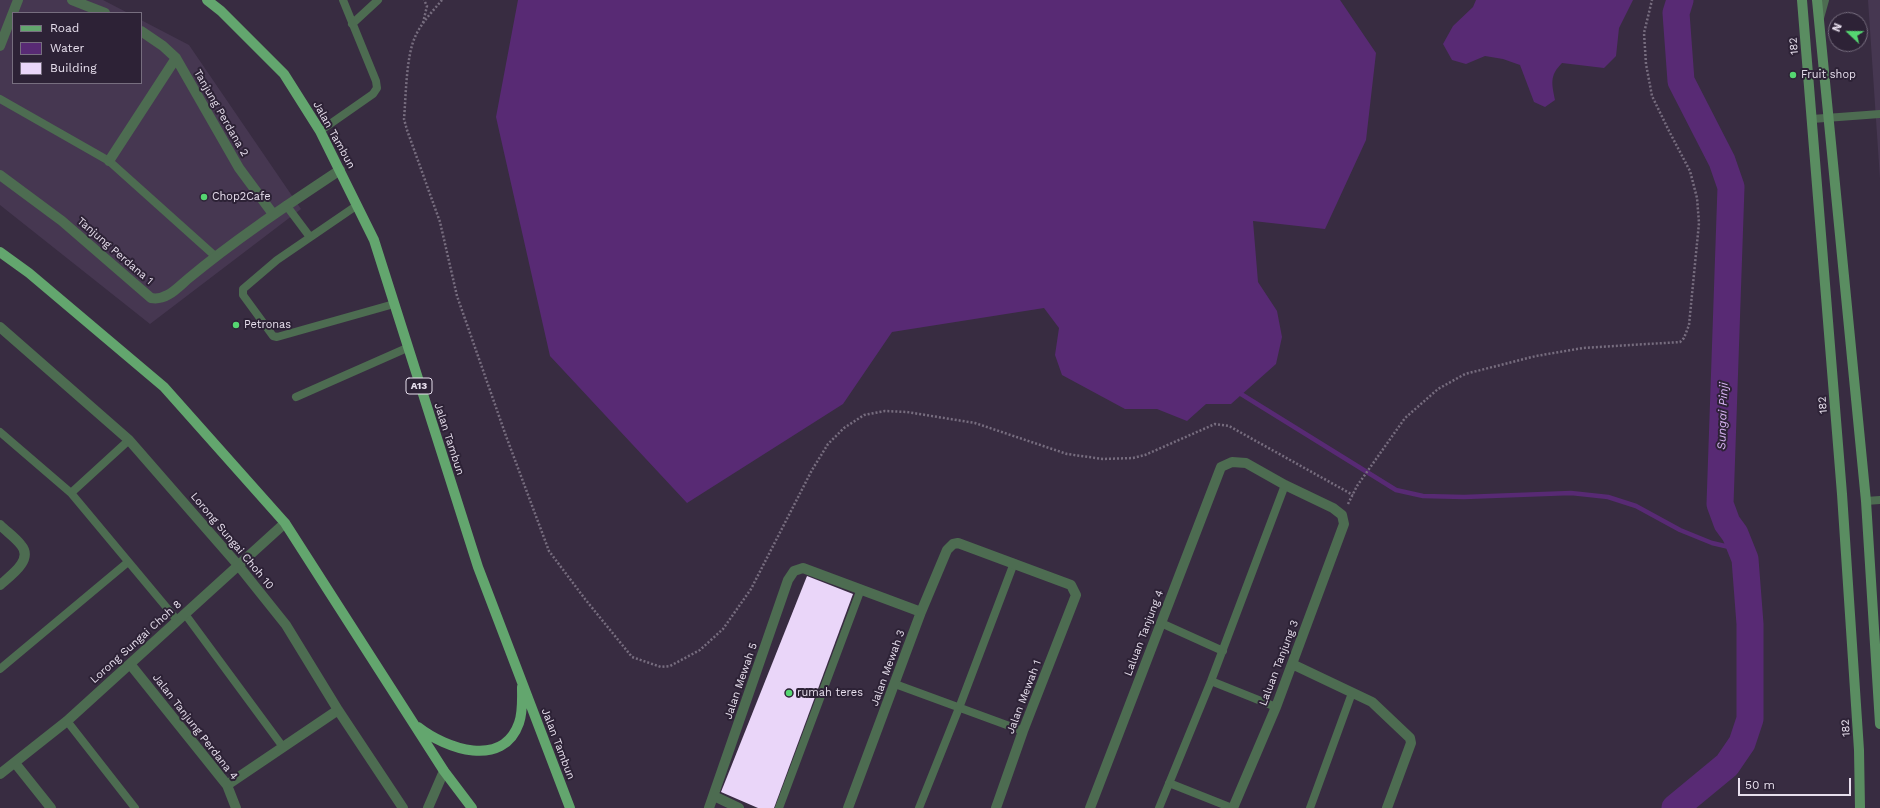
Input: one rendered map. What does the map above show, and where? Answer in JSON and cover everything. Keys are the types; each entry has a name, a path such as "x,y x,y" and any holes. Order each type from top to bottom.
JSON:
{"main road":[{"name":"Jalan Tambun","path":"207,0 231,21 284,74 320,131 374,240 407,348 478,567 570,808"},
{"path":"0,252 29,273 164,387 285,523 413,724 444,771 472,808"},
{"path":"413,724 449,746 468,751 484,751 497,747 514,734 519,723 522,714 522,681"}],"street":[{"path":"13,12 18,0"},
{"path":"72,0 102,12"},
{"name":"182","path":"1802,0 1842,494 1859,750 1860,808"},
{"path":"1817,0 1830,118 1866,501 1880,724"},
{"path":"1819,18 1824,0"},
{"path":"0,46 12,15"},
{"name":"Tanjung Perdana 2","path":"142,32 163,46 176,58 239,168 273,214"},
{"path":"109,161 176,58"},
{"name":"Tanjung Perdana 1","path":"0,175 62,221 151,298 159,300 169,295 214,256 286,205 340,170"},
{"name":"Lorong Sungai Choh 10","path":"2,331 129,440 238,566 286,625 338,710 403,808"},
{"name":"Laluan Tanjung 4","path":"1090,808 1221,467 1232,462 1246,463 1285,485"},
{"path":"1285,485 1333,508 1343,520"},
{"name":"Laluan Tanjung 3","path":"1232,808 1276,707 1343,520"},
{"name":"Lorong Sungai Choh 8","path":"0,774 67,721 285,523"},
{"path":"0,525 22,546 24,552 24,559 18,570 0,585"},
{"name":"Jalan Mewah 3","path":"848,808 921,612 947,550 953,544 958,542 1014,563"},
{"name":"Jalan Mewah 1","path":"996,808 1076,595 1071,585 1014,563"},
{"name":"Jalan Mewah 5","path":"709,808 788,580 794,571 803,568 861,589"},
{"path":"861,589 921,612"},
{"name":"Jalan Tanjung Perdana 4","path":"130,664 227,785 236,808"},
{"path":"1292,664 1378,707 1408,736 1412,743 1387,808"},
{"path":"227,785 338,710"},
{"path":"15,763 51,808"},
{"path":"428,808 444,771"},
{"path":"714,796 739,808"}],"lane":[{"path":"320,131 373,94 376,88 376,81 343,0"},
{"path":"352,24 378,0"},
{"path":"0,99 109,161 214,256"},
{"path":"1812,119 1880,114"},
{"path":"286,205 310,237"},
{"path":"356,206 277,260 243,289 243,295 273,336 281,337 394,304"},
{"path":"296,397 407,348"},
{"path":"0,432 70,493 128,562 181,617 283,747"},
{"path":"70,493 129,440"},
{"path":"1159,808 1223,651 1285,485"},
{"path":"1866,501 1880,500"},
{"path":"0,669 128,562"},
{"path":"919,808 1014,563"},
{"path":"779,808 861,589"},
{"path":"1161,623 1223,651"},
{"path":"1211,681 1276,707"},
{"path":"895,684 1024,731"},
{"path":"1310,808 1352,693"},
{"path":"67,721 135,808"},
{"path":"1169,783 1232,808"}],"path":[{"path":"423,23 427,6 424,0"},
{"path":"442,0 423,23 415,36 411,49 404,119 440,222 457,296 506,436 549,551 585,599 632,657 661,667 670,666 700,650 723,629 750,589 812,470 828,444 844,428 864,415 886,411 907,412 975,423 1067,454 1103,459 1132,458 1145,455 1215,424 1229,426 1353,495"},
{"path":"1343,520 1357,486 1405,418 1438,389 1464,374 1544,354 1583,348 1680,342 1684,338 1689,325 1699,223 1697,198 1690,171 1652,96 1646,64 1644,33 1652,0"}],"shaded area":[{"path":"0,0 103,0 126,12 12,12 12,84 142,84 142,21 189,45 301,209 150,324 0,205"},
{"path":"1868,0 1880,0 1880,179"}],"water":[{"path":"518,0 1340,0 1376,53 1366,140 1325,229 1253,221 1258,282 1277,311 1282,337 1276,364 1231,404 1206,404 1187,421 1157,409 1125,409 1062,375 1055,355 1059,328 1044,308 892,332 843,404 687,503 550,356 496,117"},
{"path":"1476,0 1633,0 1619,28 1616,56 1604,68 1562,63 1555,72 1552,80 1555,100 1545,107 1534,102 1520,65 1503,59 1485,56 1466,64 1452,60 1443,44 1453,26 1473,7"}],"building":[{"name":"rumah teres","path":"807,576 853,594 774,808 758,808 721,792"}],"waterway":[{"name":"Sungai Pinji","path":"1675,808 1727,765 1742,743 1750,719 1750,624 1745,559 1735,534 1727,523 1720,504 1731,187 1722,161 1681,81 1676,13 1680,0"},
{"path":"1241,394 1396,490 1423,496 1464,497 1571,493 1608,497 1636,506 1680,530 1712,543 1742,550"}],"place":[{"name":"Fruit shop","path":"1793,75"},
{"name":"Chop2Cafe","path":"204,197"},
{"name":"Petronas","path":"236,325"},
{"name":"rumah teres","path":"789,693"}]}
